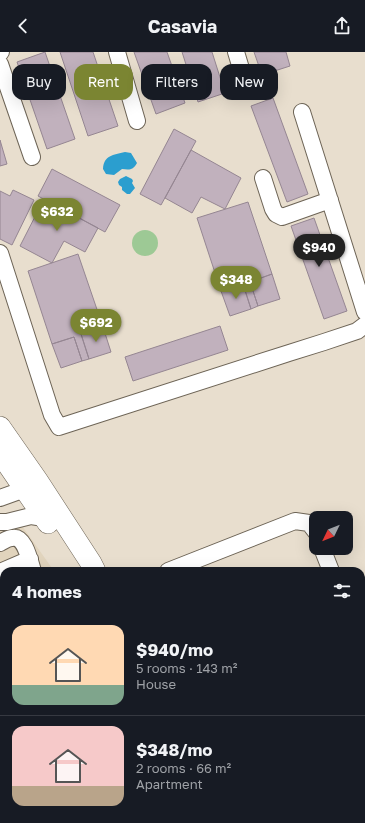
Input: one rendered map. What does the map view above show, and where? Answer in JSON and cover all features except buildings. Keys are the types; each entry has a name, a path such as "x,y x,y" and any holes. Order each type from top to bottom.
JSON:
{"main road":[{"path":"0,426 31,484 44,518 77,567"},
{"path":"0,453 31,484 92,563 94,567"}],"street":[{"path":"117,52 137,121"},
{"path":"236,52 240,64"},
{"path":"0,64 32,157"},
{"path":"302,112 365,312"},
{"path":"263,178 273,209 276,214 282,217 330,200"},
{"path":"0,241 2,244 0,248"},
{"path":"0,253 52,415 59,427 324,342 357,331 365,325"},
{"path":"0,498 31,484"},
{"path":"0,522 7,522 31,516 44,518"},
{"path":"178,567 295,521 309,523"},
{"path":"0,543 12,538 18,538 22,541 31,565"},
{"path":"324,555 329,567"}],"shaded area":[{"path":"20,523 51,567 0,567 0,529"}],"green space":[{"path":"145,230 154,234 158,243 154,252 145,256 136,252 132,243 136,234"}],"water":[{"path":"125,152 131,153 137,163 134,167 122,169 114,175 106,174 103,169 107,158"},
{"path":"126,176 132,179 132,183 135,188 130,194 127,194 122,190 122,187 118,182"}]}
